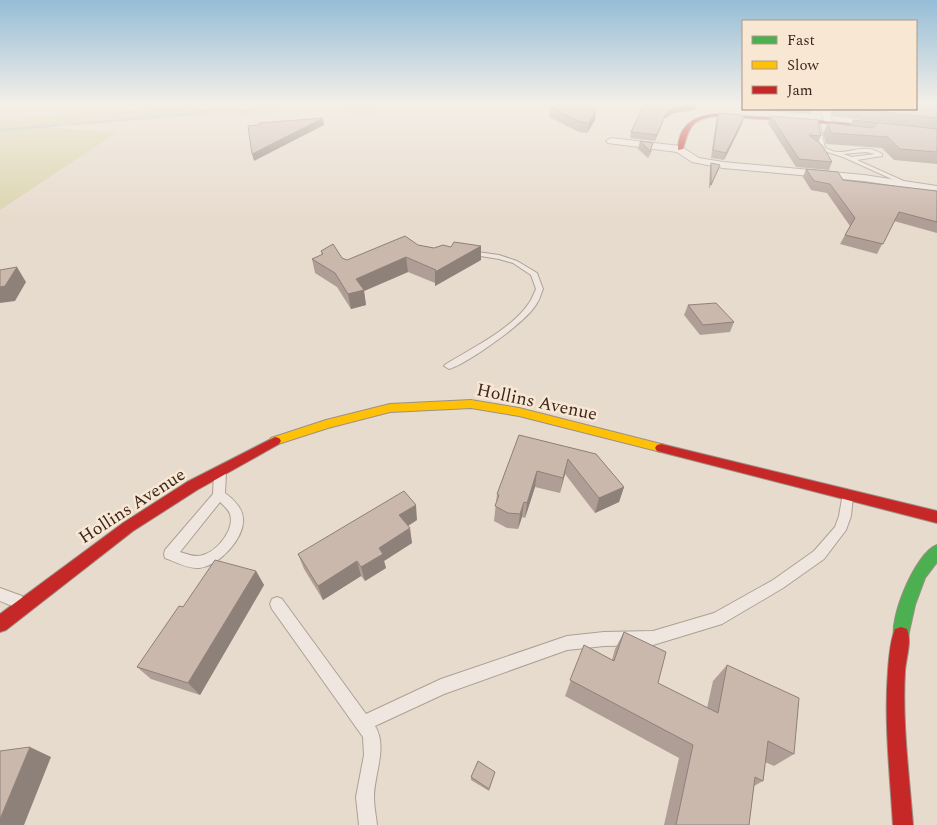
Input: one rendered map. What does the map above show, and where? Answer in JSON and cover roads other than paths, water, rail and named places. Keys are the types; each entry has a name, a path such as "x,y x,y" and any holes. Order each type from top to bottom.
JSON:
{"street":[{"path":"615,142 680,149 696,160 723,166 905,183 937,189"},
{"path":"680,149 683,142"},
{"name":"Hollins Avenue","path":"0,624 128,527 170,499 268,443 326,424 390,408 471,404 519,412 937,518"},
{"path":"903,825 896,679 900,646 906,610 915,580 928,558 937,551"}],"lane":[{"path":"822,142 821,147 905,183"},
{"path":"835,153 862,150 875,152 880,155 851,159"},
{"path":"449,366 507,330 529,310 539,296 541,286 536,275 513,261 466,252"},
{"path":"218,495 230,503 237,517 237,527 222,551 208,560 198,562 170,554 218,495 220,472"},
{"path":"364,723 441,687 567,643 604,639 653,638 717,619 778,584 819,555 840,530 845,516 847,496"},
{"path":"0,594 24,605"},
{"path":"277,604 371,734 372,755 365,797 368,825"}]}
